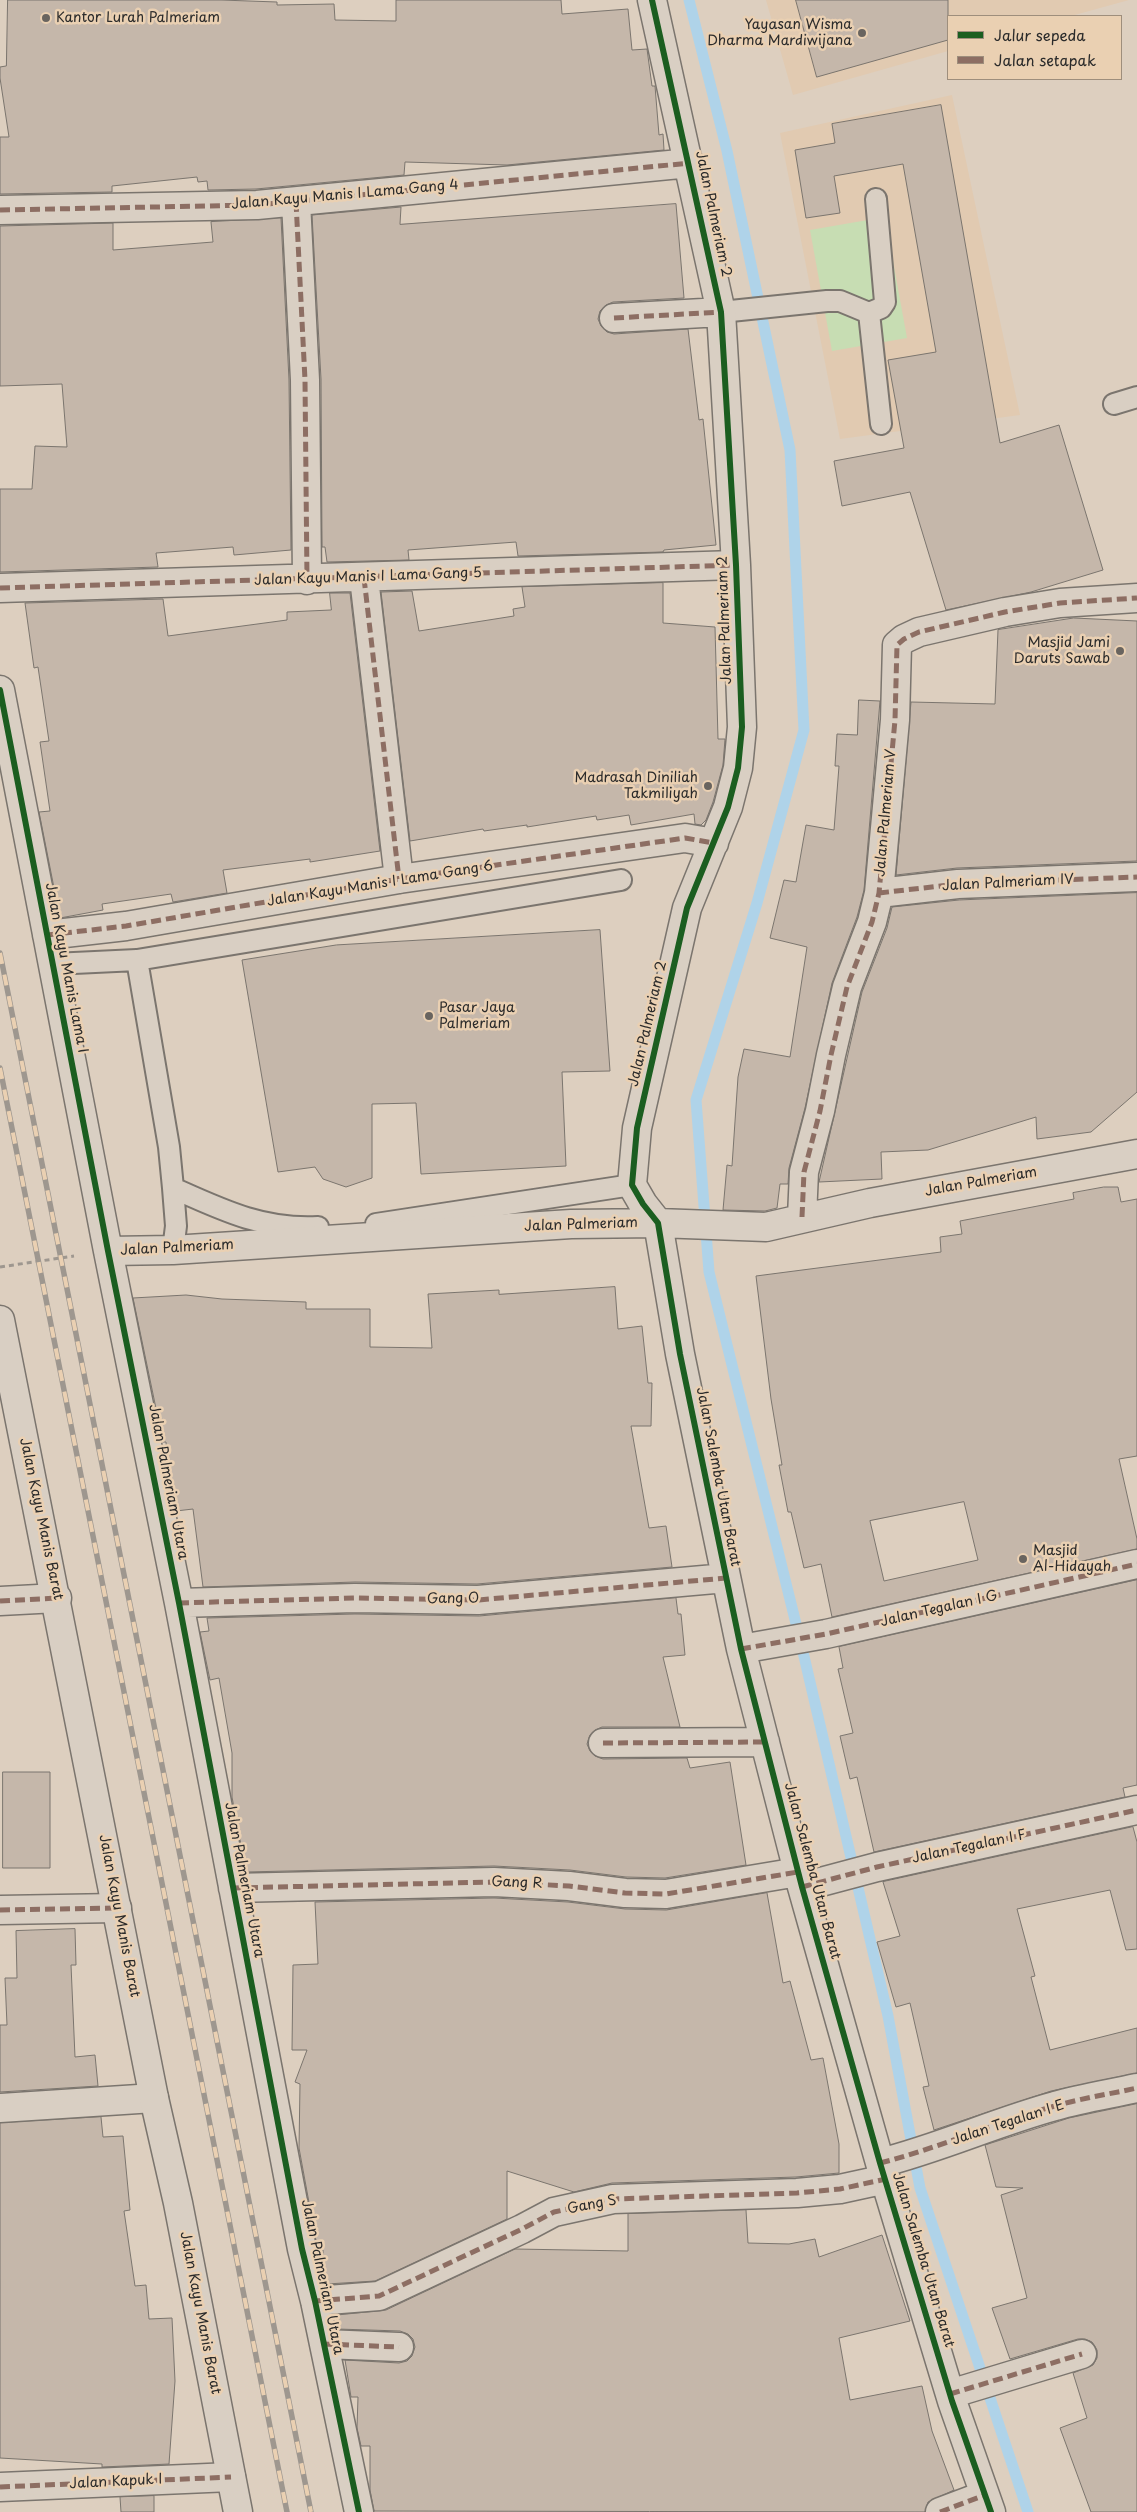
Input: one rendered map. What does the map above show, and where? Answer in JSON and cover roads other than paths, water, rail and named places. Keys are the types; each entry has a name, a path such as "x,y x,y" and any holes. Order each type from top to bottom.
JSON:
{"street":[{"name":"Jalan Palmeriam 2","path":"632,1184 637,1128 687,908 728,807 738,768 742,726 736,565 731,311 690,163 652,0"},
{"name":"Jalan Kayu Manis I Lama Gang 4","path":"0,210 257,205 690,163"},
{"path":"296,202 305,380 307,580"},
{"path":"614,318 731,311"},
{"name":"Jalan Kayu Manis I Lama Gang 5","path":"0,588 307,580 736,565"},
{"path":"364,578 399,879"},
{"name":"Jalan Palmeriam V","path":"802,1217 804,1172 820,1112 847,987 872,922 879,893 895,720 897,645 904,639 919,632 1006,612 1060,603 1137,598"},
{"name":"Jalan Kayu Manis Lama I","path":"0,690 108,1251"},
{"name":"Jalan Kayu Manis I Lama Gang 6","path":"47,935 208,914 399,879 685,838 714,843"},
{"name":"Jalan Palmeriam IV","path":"879,893 958,884 1137,877"},
{"name":"Jalan Palmeriam","path":"108,1251 173,1250 570,1224 766,1227 802,1217 1137,1154"},
{"path":"632,1184 642,1204 667,1224"},
{"name":"Jalan Salemba Utan Barat","path":"667,1224 680,1354 741,1649 800,1880 888,2167 950,2394 988,2503"},
{"name":"Jalan Palmeriam Utara","path":"108,1251 179,1603 302,2249 316,2301 359,2512"},
{"name":"Jalan Kayu Manis Barat","path":"0,1320 57,1598 154,2098 178,2203 238,2512"},
{"name":"Jalan Tegalan I G","path":"741,1649 826,1634 1137,1564"},
{"name":"Gang O","path":"179,1603 355,1598 478,1600 726,1578"},
{"path":"0,1601 57,1598"},
{"path":"603,1743 765,1742"},
{"name":"Jalan Tegalan I F","path":"800,1880 831,1878 1137,1810"},
{"name":"Gang R","path":"233,1888 494,1882 569,1886 625,1893 666,1894 800,1880"},
{"path":"0,1910 117,1908"},
{"name":"Jalan Tegalan I E","path":"888,2167 935,2147 1055,2106 1137,2088"},
{"path":"0,2108 154,2098"},
{"name":"Gang S","path":"316,2301 379,2296 554,2212 605,2201 797,2194 840,2189 888,2167"},
{"path":"324,2344 398,2346"},
{"path":"950,2394 1082,2354"},
{"name":"Jalan Kapuk I","path":"0,2487 231,2477"},
{"path":"940,2512 988,2503"}],"lane":[{"path":"869,314 881,308 885,302 876,199"},
{"path":"731,311 840,301 869,314"},
{"path":"869,314 881,424"},
{"path":"1114,404 1137,397"},
{"path":"53,964 137,960 621,880"},
{"path":"137,960 169,1147 176,1226 173,1250"},
{"path":"173,1188 252,1221 292,1229 388,1224 632,1184"}],"waterway":[{"path":"689,0 727,151 790,450 804,730 757,903 696,1100 709,1272 803,1652 888,2016 920,2188 1028,2512"}],"railway":[{"path":"0,953 311,2512"},
{"path":"0,1068 287,2512"}],"place":[{"name":"Kantor Lurah Palmeriam","path":"46,18"},
{"name":"Yayasan Wisma Dharma Mardiwijana","path":"862,33"},
{"name":"Masjid Jami Daruts Sawab","path":"1120,651"},
{"name":"Madrasah Diniliah Takmiliyah","path":"708,786"},
{"name":"Pasar Jaya Palmeriam","path":"429,1016"},
{"name":"Masjid Al-Hidayah","path":"1023,1559"}]}
